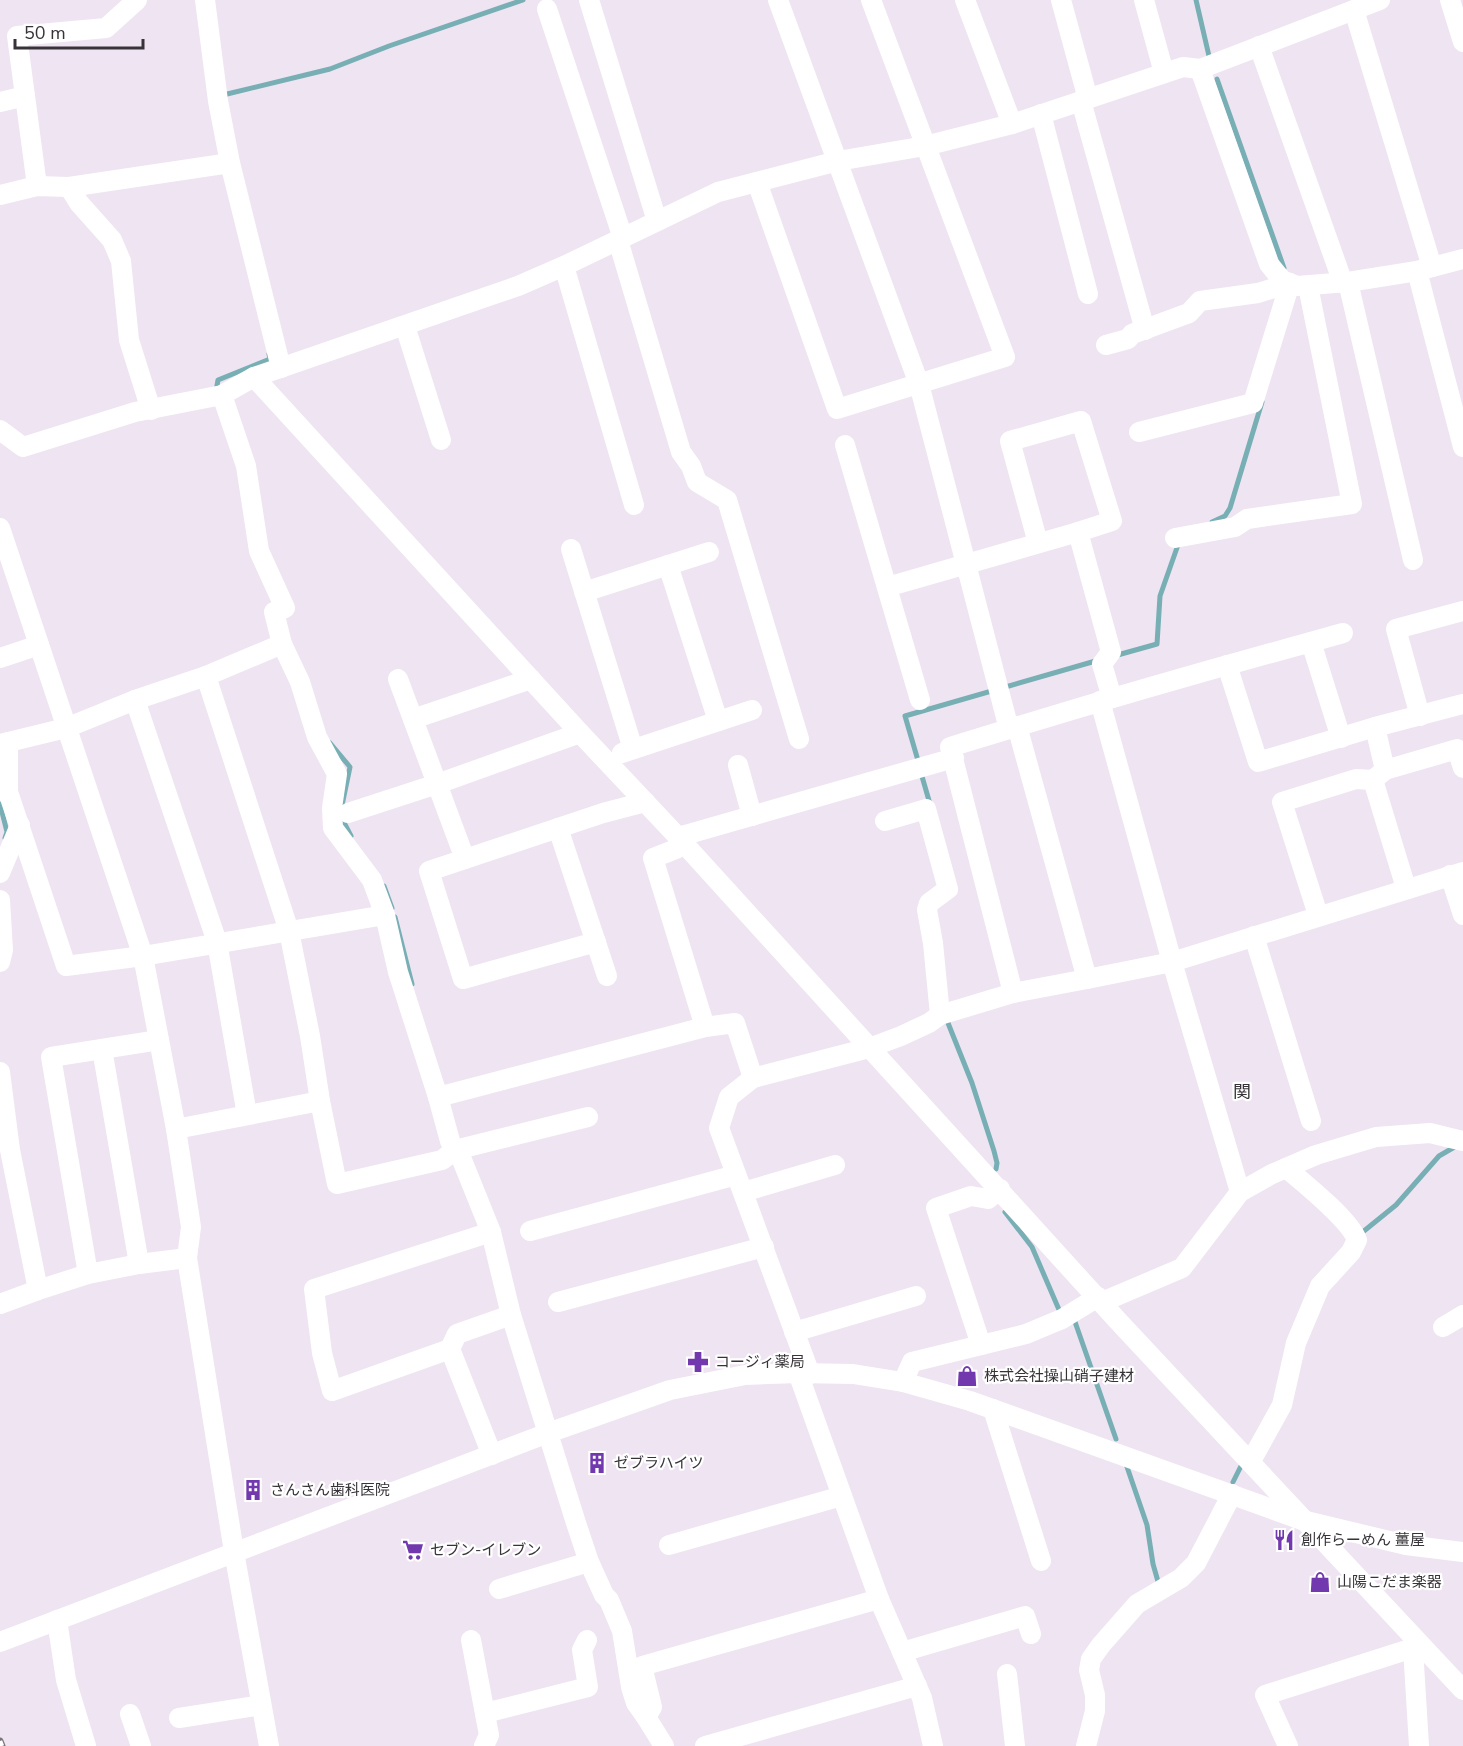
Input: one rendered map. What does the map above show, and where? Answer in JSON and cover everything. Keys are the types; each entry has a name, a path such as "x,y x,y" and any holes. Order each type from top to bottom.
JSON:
{"street":[{"path":"37,186 17,36 106,28 137,0"},
{"path":"205,0 226,164 281,368"},
{"path":"589,0 657,221"},
{"path":"778,0 919,384 999,689 1013,728 1086,979"},
{"path":"757,182 837,409 1005,357 871,0"},
{"path":"965,0 1011,124"},
{"path":"1061,0 1084,100 1145,330"},
{"path":"1144,0 1164,73"},
{"path":"0,430 23,447 135,412 218,396 254,377 498,293 564,266 718,192 838,161 925,146 1011,124 1164,73 1183,68 1200,69 1380,0"},
{"path":"1450,0 1463,42"},
{"path":"547,9 621,239 681,452 691,466 697,482 727,500 799,739"},
{"path":"1354,10 1424,269 1463,447"},
{"path":"1259,46 1345,283 1413,560"},
{"path":"1200,69 1269,264 1282,280 1299,285"},
{"path":"0,102 25,96"},
{"path":"1041,114 1088,294"},
{"path":"0,195 37,186 69,187 226,164"},
{"path":"69,187 112,240 121,261 129,340 152,410"},
{"path":"1106,345 1128,339 1132,334 1189,313 1200,301 1299,285 1345,283 1424,269 1463,259"},
{"path":"564,266 633,506"},
{"path":"1138,432 1253,403 1299,285"},
{"path":"1179,537 1234,527 1247,519 1352,504 1299,285"},
{"path":"405,326 441,440"},
{"path":"254,377 1251,1461 1415,1645 1463,1690"},
{"path":"218,396 246,466 259,551 285,608 274,612 281,640 300,682 317,737 337,774 332,808 333,828 372,880 385,915 398,972 444,1095 450,1141 460,1148 462,1160 491,1232 512,1315 589,1562 622,1631 631,1687 636,1703 648,1714 664,1746"},
{"path":"887,587 1078,532 1112,521 1082,421 1010,441 1038,543"},
{"path":"845,445 920,700"},
{"path":"0,528 143,956 176,1129 191,1227 187,1258 234,1552 269,1746"},
{"path":"1078,532 1112,652 1102,664 1106,700 1172,962 1240,1192"},
{"path":"571,549 633,749"},
{"path":"584,592 709,552"},
{"path":"668,565 718,721"},
{"path":"1420,716 1396,629 1463,611"},
{"path":"1014,993 950,747 1343,633"},
{"path":"281,640 206,676 135,700 66,728 4,743 8,792 66,966 143,956 385,915"},
{"path":"1311,642 1341,738"},
{"path":"0,658 39,645"},
{"path":"1227,665 1258,762 1375,727 1463,704"},
{"path":"206,676 289,931 337,1184 442,1160 460,1148 588,1116"},
{"path":"398,679 465,859"},
{"path":"413,719 531,679"},
{"path":"135,700 217,942 247,1115"},
{"path":"605,758 752,710"},
{"path":"1375,727 1379,775 1406,888"},
{"path":"348,813 580,733"},
{"path":"1318,915 1282,802 1356,779 1379,775 1457,749 1463,768"},
{"path":"705,1027 653,858 675,849 681,840 752,816 954,758"},
{"path":"738,765 752,816"},
{"path":"596,942 463,980 429,871 645,802"},
{"path":"885,821 926,809 948,889 929,903 927,910 944,1014"},
{"path":"0,873 20,825"},
{"path":"558,828 607,976"},
{"path":"933,1746 922,1698 879,1599 842,1496 804,1373 794,1332 719,1128 729,1097 753,1078 869,1048 902,1036 944,1014 1014,993 1172,962 1456,874 1463,915"},
{"path":"0,900 3,950 0,962"},
{"path":"1254,936 1311,1122"},
{"path":"444,1095 705,1027 735,1023 753,1078"},
{"path":"88,1274 51,1057 159,1040"},
{"path":"102,1049 139,1264"},
{"path":"0,1072 10,1150 38,1290"},
{"path":"176,1129 320,1101"},
{"path":"903,1382 912,1362 1026,1334 1062,1319 1100,1299 1182,1268 1240,1192 1316,1155 1376,1137 1430,1133 1463,1141"},
{"path":"530,1231 835,1165"},
{"path":"1251,1461 1281,1405 1296,1343 1320,1286 1351,1252 1356,1237 1315,1191 1286,1168"},
{"path":"981,1345 936,1208 971,1196 988,1199 999,1189"},
{"path":"491,1232 314,1289 322,1353 332,1391 450,1349 457,1334 512,1315"},
{"path":"558,1302 764,1247"},
{"path":"0,1304 88,1274 187,1258"},
{"path":"794,1332 916,1296"},
{"path":"1443,1327 1463,1315"},
{"path":"450,1349 492,1455"},
{"path":"0,1642 548,1433 670,1390 745,1375 854,1374 903,1382 970,1401 1302,1520 1406,1545 1463,1552"},
{"path":"993,1409 1041,1561"},
{"path":"1086,1746 1095,1711 1095,1695 1089,1670 1091,1659 1101,1644 1137,1604 1181,1578 1196,1563 1232,1494"},
{"path":"669,1545 842,1496"},
{"path":"499,1588 589,1562"},
{"path":"648,1714 652,1707 642,1666 879,1599"},
{"path":"902,1652 1025,1616 1031,1634"},
{"path":"57,1620 66,1680 86,1746"},
{"path":"471,1640 489,1735 484,1746"},
{"path":"484,1713 588,1687 582,1650 587,1640"},
{"path":"1288,1746 1265,1695 1415,1645"},
{"path":"1415,1645 1419,1746"},
{"path":"1007,1674 1015,1746"},
{"path":"705,1746 917,1686"},
{"path":"179,1718 261,1705"},
{"path":"130,1714 141,1746"}],"waterway":[{"path":"223,95 330,69 523,0"},
{"path":"1196,0 1209,56"},
{"path":"1217,79 1284,268"},
{"path":"216,391 218,380 270,359 269,354"},
{"path":"1212,522 1225,516 1230,508 1262,402"},
{"path":"1114,656 1157,644 1160,596 1179,542"},
{"path":"919,764 905,716 1099,660"},
{"path":"330,743 350,767 340,815 351,836"},
{"path":"921,773 930,804"},
{"path":"0,804 7,832 5,838"},
{"path":"384,886 392,908"},
{"path":"395,917 412,984"},
{"path":"946,1018 972,1083 994,1151 996,1169"},
{"path":"1359,1235 1396,1205 1439,1156 1458,1145"},
{"path":"1005,1212 1032,1247 1060,1312 1063,1311"},
{"path":"1074,1319 1116,1439"},
{"path":"1126,1464 1147,1525 1159,1585"},
{"path":"1233,1482 1241,1466"}],"railway":[{"path":"0,1741 2,1746"}],"place":[{"name":"コージィ薬局","path":"698,1362"},
{"name":"株式会社操山硝子建材","path":"967,1376"},
{"name":"ゼブラハイツ","path":"597,1463"},
{"name":"さんさん歯科医院","path":"253,1490"},
{"name":"創作らーめん 薑屋","path":"1284,1540"},
{"name":"セブン-イレブン","path":"413,1550"},
{"name":"山陽こだま楽器","path":"1320,1582"}],"district":[{"name":"関","path":"1242,1092"}]}
